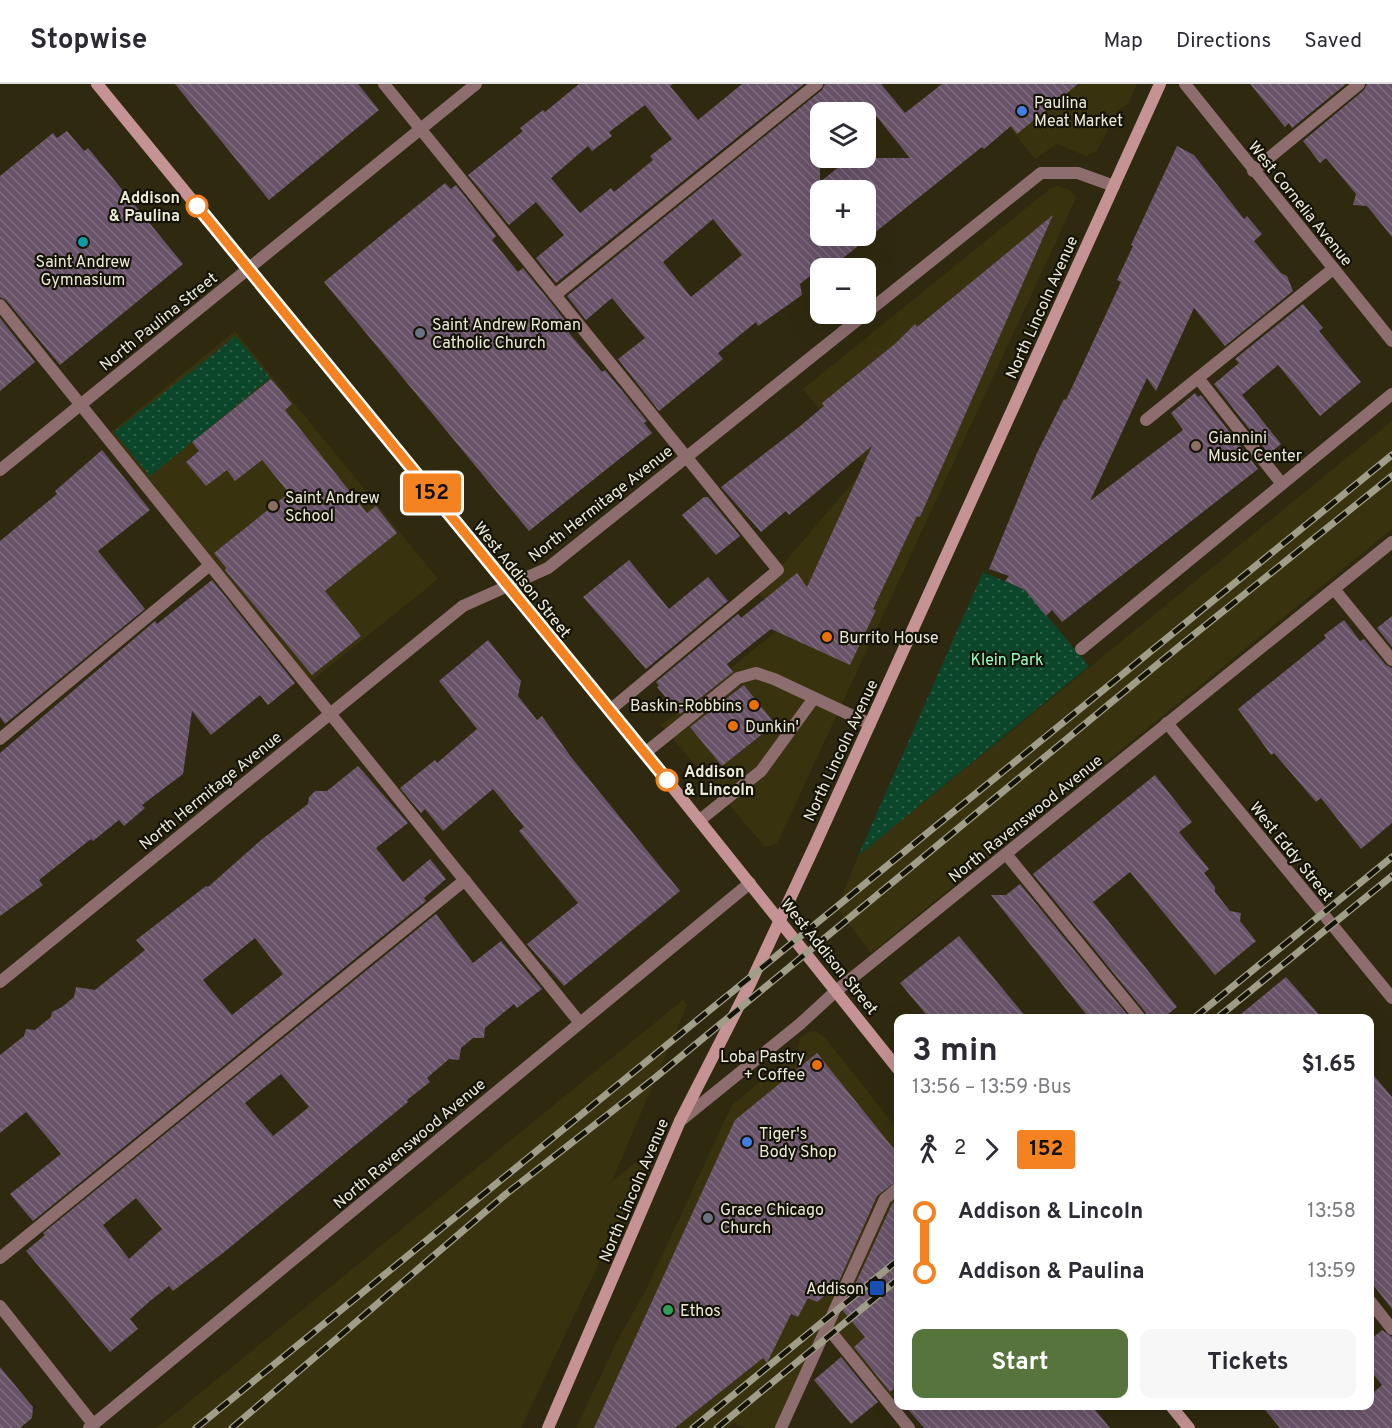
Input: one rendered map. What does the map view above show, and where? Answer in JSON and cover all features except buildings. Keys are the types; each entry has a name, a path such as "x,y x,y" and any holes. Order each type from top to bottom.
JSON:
{"main road":[{"name":"West Addison Street","path":"97,84 700,820 894,1064"},
{"name":"North Lincoln Avenue","path":"549,1428 680,1121 751,982 1160,84"},
{"path":"1174,1410 1190,1428"}],"street":[{"path":"384,84 778,570 610,710"},
{"name":"North Paulina Street","path":"0,470 476,84"},
{"path":"555,295 817,84"},
{"name":"West Cornelia Avenue","path":"1185,84 1392,341"},
{"path":"1253,171 1359,84"},
{"name":"North Hermitage Avenue","path":"0,982 463,606 548,568 1041,173 1078,173 1114,186"},
{"path":"1146,420 1333,269"},
{"path":"0,305 580,1023"},
{"path":"1198,378 1282,484"},
{"path":"1081,649 1392,394"},
{"name":"North Ravenswood Avenue","path":"680,1121 800,1024 836,991 1392,542"},
{"path":"0,738 210,565"},
{"path":"1334,589 1392,660"},
{"path":"645,753 738,678 756,674 786,685 870,724"},
{"path":"700,820 761,771 814,698"},
{"name":"West Eddy Street","path":"1167,723 1392,998"},
{"path":"1006,854 1137,1014"},
{"path":"0,1258 465,880"},
{"name":"North Ravenswood Avenue","path":"91,1426 750,883"},
{"path":"781,1428 885,1199 894,1191"},
{"path":"0,1306 91,1426"},
{"path":"1374,1306 1392,1329"},
{"path":"827,1327 894,1410"},
{"path":"894,1410 909,1428"}],"shaded area":[{"path":"975,84 1137,84 1128,104 1118,110 1097,151 1086,156 1057,144 1035,159"},
{"path":"1058,186 1070,190 1076,198 777,844 765,847 661,725 785,624 755,589 778,570 866,467 803,389 1051,188"},
{"name":"Saint Andrew School","path":"235,331 438,579 310,682 110,433"},
{"path":"1392,421 1392,529 871,953 837,908 858,856"},
{"path":"683,1000 687,1005 612,1181 653,1149 521,1428 157,1428"},
{"path":"816,1031 827,1040 894,1125 894,1395 887,1401 827,1327 781,1428 745,1428 734,1423 727,1428 576,1428 618,1339 645,1292 732,1105 798,1050 800,1038"}],"green space":[{"path":"236,336 270,378 150,476 114,432"},
{"name":"Klein Park","path":"983,572 1025,590 1089,666 858,856"}],"railway":[{"path":"196,1428 1392,455"},
{"path":"232,1428 506,1194 656,1077 1181,645 1392,476"},
{"path":"1199,1014 1392,857"},
{"path":"1222,1014 1392,876"},
{"path":"693,1428 894,1263"},
{"path":"717,1428 894,1282"}],"bus line":[{"name":"152","path":"197,206 667,780"}],"place":[{"name":"Paulina Meat Market","path":"1022,111"},
{"name":"Addison & Paulina","path":"197,206"},
{"name":"Saint Andrew Gymnasium","path":"83,242"},
{"name":"Saint Andrew Roman Catholic Church","path":"420,333"},
{"name":"Giannini Music Center","path":"1196,446"},
{"name":"Saint Andrew School","path":"273,506"},
{"name":"Burrito House","path":"827,637"},
{"name":"Baskin-Robbins","path":"754,705"},
{"name":"Dunkin'","path":"733,726"},
{"name":"Addison & Lincoln","path":"667,780"},
{"name":"Loba Pastry + Coffee","path":"817,1065"},
{"name":"Tiger's Body Shop","path":"747,1142"},
{"name":"Grace Chicago Church","path":"708,1218"},
{"name":"Addison","path":"877,1288"},
{"name":"Ethos","path":"668,1310"}]}
